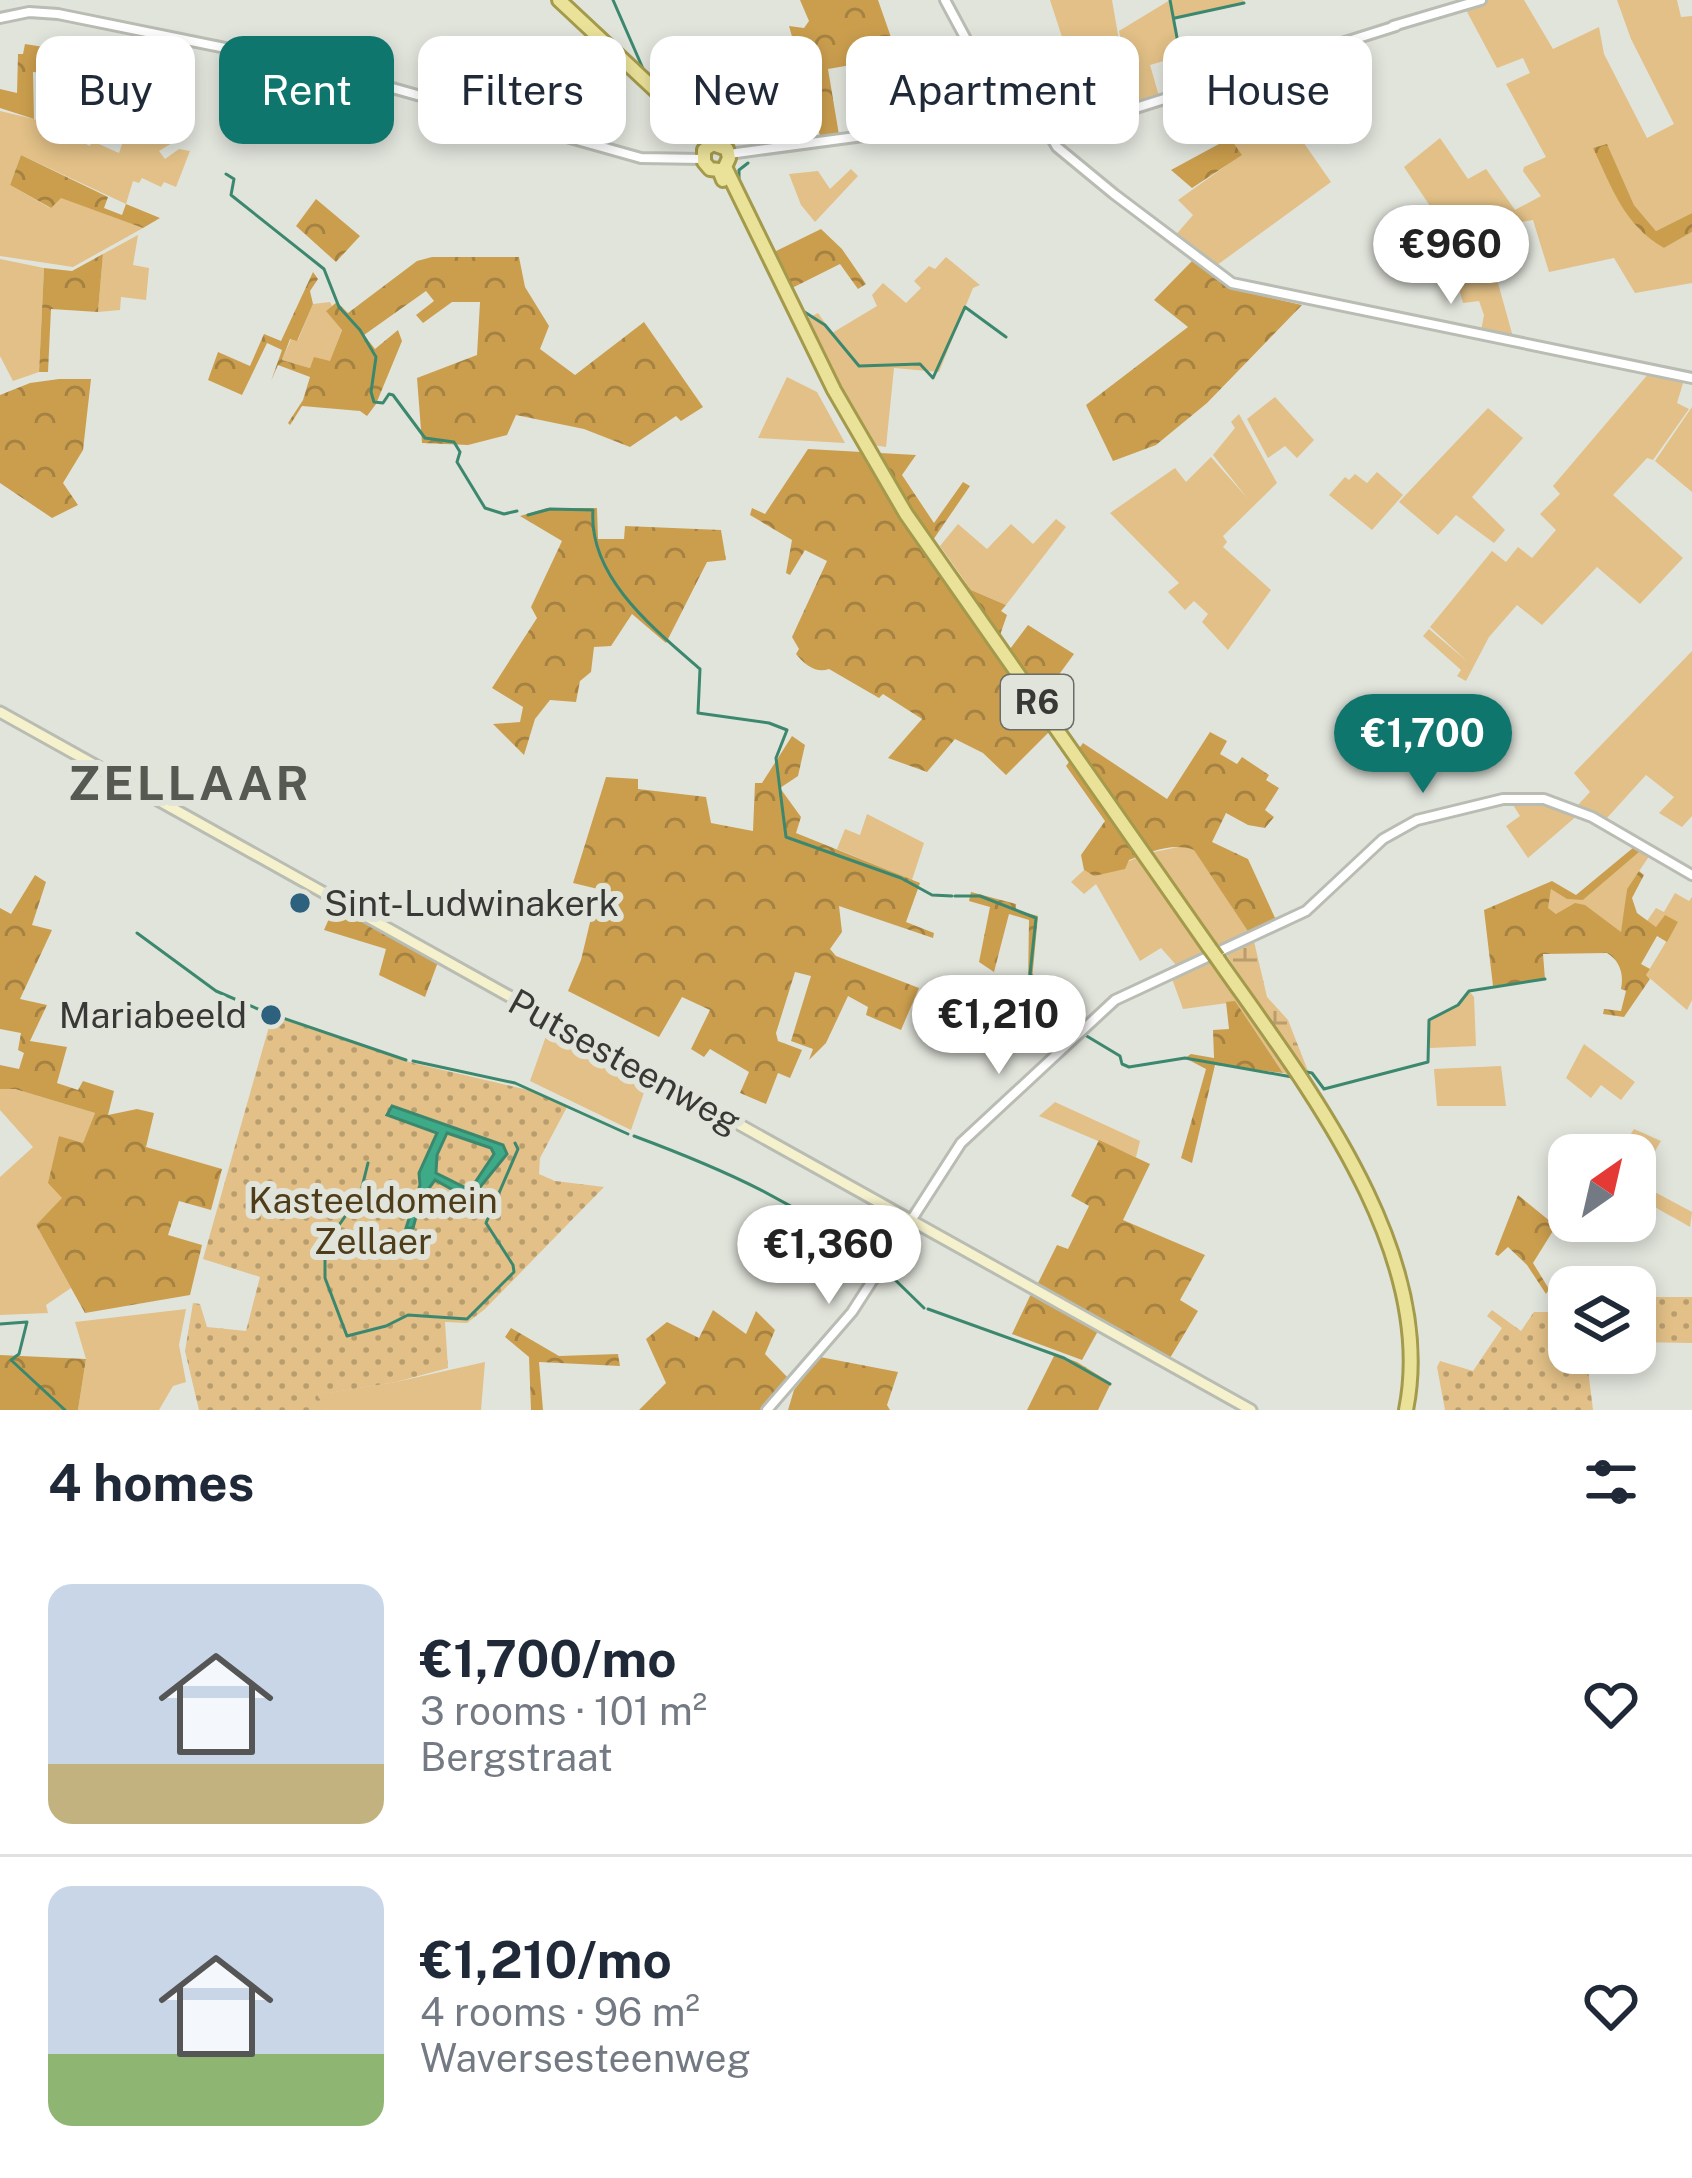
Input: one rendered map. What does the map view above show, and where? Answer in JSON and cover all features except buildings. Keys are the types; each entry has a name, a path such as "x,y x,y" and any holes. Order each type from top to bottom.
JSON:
{"main road":[{"name":"R6","path":"559,0 647,81 707,150 707,167 724,164"},
{"name":"R6","path":"707,150 723,146 724,164 760,243 867,449 927,545 1329,1120 1400,1278 1410,1326 1406,1410"},
{"name":"Putsesteenweg","path":"0,712 1251,1410"}],"street":[{"path":"945,0 964,36"},
{"path":"1139,107 1481,0"},
{"path":"0,18 29,12 64,16 314,66 641,158 707,150"},
{"path":"724,164 846,141"},
{"path":"1055,144 1218,276 1243,287 1692,378"},
{"path":"767,1410 838,1333 973,1130 1115,1000 1306,910 1383,838 1406,824 1503,799 1535,798 1564,805 1622,833 1692,875"}],"green space":[{"path":"800,0 878,0 891,36 846,36 846,66 828,69 839,135 822,139 822,36 792,36 789,26 804,28 809,21"},
{"path":"1050,0 1112,0 1118,36 1062,36"},
{"path":"1170,0 1244,3 1174,18 1177,36 1163,36 1163,61 1150,65 1159,96 1139,103 1139,36 1120,36 1119,31"},
{"path":"1489,0 1524,0 1553,49 1599,27 1604,54 1647,138 1674,124 1617,0 1677,0 1681,17 1692,16 1692,213 1656,231 1634,205 1607,145 1594,149 1664,248 1692,232 1692,283 1635,293 1614,258 1549,272 1533,220 1483,229 1513,337 1481,331 1484,315 1479,301 1463,303 1444,234 1448,233 1404,167 1440,138 1468,179 1486,169 1515,210 1541,196 1523,171 1546,157 1506,84 1530,73 1523,58 1497,68 1465,8"},
{"path":"25,44 36,46 34,119 0,108 0,89 17,93 18,54 23,54"},
{"path":"0,111 36,120 36,144 99,144 119,153 122,144 170,144 159,151 165,159 179,149 190,151 176,187 164,182 161,187 142,178 139,183 133,181 126,204 21,155 10,185 50,208 60,197 143,228 73,267 0,256"},
{"path":"1219,144 1234,144 1242,155 1192,188 1171,170"},
{"path":"1234,144 1305,144 1331,182 1213,268 1174,237 1193,215 1178,200 1241,155"},
{"path":"1607,144 1634,205 1656,231 1692,213 1692,232 1664,248 1639,228 1621,204 1593,148"},
{"path":"21,155 108,197 104,208 122,215 126,204 160,218 143,228 61,198 51,208 10,185"},
{"path":"851,169 858,176 815,222 801,205 789,174 818,171 830,189"},
{"path":"316,199 360,236 336,262 296,226"},
{"path":"821,229 866,284 858,289 840,264 790,289 772,253"},
{"path":"138,235 133,265 149,268 146,300 121,297 120,310 98,312 103,254"},
{"path":"103,254 98,312 51,309 48,372 39,372 44,268 72,271"},
{"path":"519,257 525,287 549,326 540,349 575,375 644,322 703,407 681,421 676,416 630,447 584,429 516,415 507,435 468,445 422,443 417,378 477,355 480,302 452,302 423,323 416,315 434,301 426,291 364,335 375,349 398,330 402,341 367,416 360,411 302,406 290,425 310,377 278,365 271,381 282,350 267,343 242,395 208,380 218,352 250,366 264,334 281,341 313,272 318,279 310,291 313,304 297,341 290,339 282,360 310,368 314,357 330,361 342,330 326,311 337,302 348,313 417,261"},
{"path":"946,257 980,285 973,288 939,372 894,368 886,447 873,445 806,319 818,313 832,333 877,306 872,295 883,283 906,303 921,288 914,281"},
{"path":"0,259 44,268 39,372 13,381 0,356"},
{"path":"1192,261 1235,290 1302,305 1207,403 1156,445 1113,461 1086,405 1188,327 1154,300"},
{"path":"330,302 327,311 342,329 330,362 310,368 282,360 291,339 298,340 313,304"},
{"path":"1649,373 1684,380 1677,403 1689,409 1653,460 1647,458 1613,495 1683,558 1640,604 1597,567 1542,625 1517,605 1489,637 1466,681 1457,676 1461,670 1423,636 1429,629 1468,662 1430,627 1492,551 1506,562 1518,547 1532,558 1556,530 1540,514 1560,494 1553,486"},
{"path":"787,377 817,392 845,443 758,438"},
{"path":"91,379 83,450 63,483 78,505 52,518 0,483 0,395 30,383"},
{"path":"1275,397 1314,440 1297,458 1285,446 1268,458 1247,419"},
{"path":"1692,407 1692,492 1655,461"},
{"path":"1488,408 1523,438 1472,497 1505,530 1494,543 1456,515 1438,535 1399,502"},
{"path":"1239,414 1277,483 1223,536 1227,542 1223,547 1271,590 1228,650 1202,622 1208,614 1194,601 1185,610 1168,592 1179,583 1110,513 1175,468 1186,482 1211,457 1248,499 1213,455 1235,428 1231,422"},
{"path":"808,449 916,455 902,475 934,523 963,482 970,486 933,540 971,590 1006,605 1001,611 1007,615 1000,635 1010,649 1028,625 1074,654 1047,691 1067,714 1006,775 983,753 955,739 927,772 888,758 922,719 883,694 879,698 829,669 811,667 796,654 799,649 792,637 827,561 805,550 790,575 786,573 792,540 750,515 752,508 765,514"},
{"path":"1377,472 1403,495 1372,530 1329,495 1345,477 1349,480 1355,474 1367,483"},
{"path":"547,508 597,508 598,539 624,539 625,526 721,530 726,560 707,562 666,643 632,614 611,646 594,647 591,672 580,681 576,702 550,700 535,719 524,755 493,724 520,722 523,707 492,688 537,618 531,607 562,541 520,516"},
{"path":"1056,519 1066,527 1006,605 971,590 940,546 958,524 987,549 1011,524 1033,544"},
{"path":"1692,651 1692,816 1682,827 1659,813 1674,797 1646,775 1606,819 1578,805 1590,792 1574,773"},
{"path":"1210,732 1227,741 1220,754 1237,764 1242,757 1279,788 1265,810 1274,817 1265,828 1226,813 1212,842 1248,859 1276,920 1249,933 1194,850 1162,849 1129,860 1125,869 1094,876 1084,870 1081,855 1105,821 1066,766 1083,743 1167,799"},
{"path":"792,736 805,745 798,776 780,788 801,817 796,833 920,883 906,922 934,933 933,938 839,906 842,932 830,949 836,956 919,988 901,1030 866,1015 868,1007 848,996 826,1043 809,1060 813,1049 791,1041 811,976 795,972 776,1033 778,1041 802,1050 790,1078 778,1073 766,1104 740,1093 749,1072 710,1049 704,1057 691,1049 710,1010 682,997 659,1037 568,991 581,960 598,889 573,883 606,777 638,779 638,789 706,797 711,823 753,831 755,783 762,783"},
{"path":"1512,803 1548,804 1579,814 1528,858 1506,826 1520,816"},
{"path":"867,814 924,843 912,880 837,849 845,829 860,835"},
{"path":"1590,817 1645,847 1583,900 1567,899 1551,889 1548,908 1556,914 1575,903 1585,905 1621,932 1627,889 1639,871 1644,875 1632,898 1637,913 1656,927 1665,915 1678,922 1667,942 1657,936 1641,964 1650,969 1646,975 1650,979 1624,1017 1603,1014 1604,1009 1621,1011 1626,991 1621,989 1618,964 1607,953 1543,954 1545,979 1493,986 1484,910 1552,881 1576,895 1634,847 1588,821"},
{"path":"1183,846 1194,849 1249,933 1215,948 1149,853"},
{"path":"1645,847 1652,852 1627,889 1622,933 1547,908 1551,889 1583,900"},
{"path":"1141,856 1208,951 1177,966 1161,948 1140,961 1096,884 1084,894 1071,882 1084,870 1094,876"},
{"path":"35,875 46,882 32,925 52,930 20,999 47,1005 30,1041 67,1047 57,1083 78,1090 83,1081 114,1091 108,1115 137,1109 154,1113 146,1147 222,1169 211,1210 179,1201 168,1235 202,1245 190,1295 85,1313 36,1225 62,1198 48,1183 59,1136 83,1143 95,1113 15,1089 0,1089 0,1065 19,1069 24,1053 18,1050 21,1033 0,1029 0,908 11,914"},
{"path":"971,892 1016,904 1016,910 1038,916 1028,985 1029,920 1009,914 994,972 979,962 990,907 969,901"},
{"path":"1675,893 1689,901 1692,897 1692,1000 1687,1010 1646,975 1678,922 1657,928 1647,921 1656,908 1664,912"},
{"path":"335,905 438,962 425,997 379,975 386,949 324,930"},
{"path":"1253,937 1267,997 1288,1020 1308,1071 1303,1071 1224,951"},
{"path":"1211,956 1294,1076 1283,1073 1235,1002 1183,1009 1171,976"},
{"path":"1469,991 1474,997 1476,1046 1430,1048 1429,1020 1458,1005"},
{"path":"1235,1001 1283,1073 1215,1065 1192,1163 1181,1158 1206,1069 1185,1058 1191,1054 1214,1058 1213,1030 1229,1029 1226,1002"},
{"name":"Kasteeldomein Zellaer","path":"272,1016 413,1063 528,1090 567,1107 540,1158 539,1174 555,1181 604,1187 485,1309 467,1323 445,1322 448,1368 317,1395 327,1410 199,1410 185,1351 193,1303 200,1304 207,1327 246,1331 260,1277 203,1259"},
{"path":"550,1025 648,1081 631,1130 530,1081"},
{"path":"1584,1044 1635,1082 1621,1100 1601,1085 1591,1098 1566,1078"},
{"path":"1501,1066 1506,1106 1437,1106 1434,1069"},
{"path":"0,1089 15,1089 95,1113 83,1144 59,1136 63,1198 36,1225 71,1288 46,1305 48,1313 0,1315 0,1177 33,1147 0,1110"},
{"path":"1055,1102 1140,1141 1136,1157 1039,1116"},
{"path":"1099,1140 1150,1164 1123,1220 1205,1255 1180,1300 1198,1311 1170,1358 1038,1283 1057,1245 1068,1249 1089,1206 1071,1196"},
{"path":"1656,1193 1692,1212 1690,1227 1656,1207"},
{"path":"1518,1195 1548,1219 1548,1239 1533,1263 1548,1287 1546,1294 1508,1247 1495,1254"},
{"path":"1031,1294 1098,1331 1082,1360 1012,1334"},
{"path":"1656,1297 1692,1297 1692,1343 1656,1342"},
{"path":"186,1309 179,1345 186,1382 173,1386 159,1410 78,1410 86,1359 75,1322"},
{"path":"713,1310 746,1334 756,1311 775,1330 765,1354 790,1380 761,1410 639,1410 666,1383 646,1339 667,1322 699,1338"},
{"path":"1492,1310 1521,1331 1534,1312 1548,1312 1548,1374 1589,1374 1593,1410 1445,1410 1437,1367 1440,1361 1473,1371 1502,1328 1487,1316"},
{"path":"511,1328 559,1356 618,1354 620,1366 539,1362 543,1410 531,1410 529,1357 505,1337"},
{"path":"1055,1354 1111,1383 1098,1410 1027,1410"},
{"path":"0,1355 86,1359 78,1410 0,1410"},
{"path":"820,1357 898,1372 887,1405 890,1410 788,1410 794,1390"},
{"path":"485,1362 481,1410 327,1410 315,1395 396,1382"}],"shaded area":[{"path":"392,1106 503,1145 507,1154 476,1192 479,1200 435,1180 421,1199 413,1228 406,1228 420,1185 419,1173 437,1133 387,1115","holes":["447,1133 491,1148 494,1154 470,1190 436,1173 437,1155"]}],"waterway":[{"path":"613,0 650,77"},
{"path":"1170,0 1177,36"},
{"path":"1175,18 1244,3"},
{"path":"739,182 739,170 748,163"},
{"path":"226,174 234,179 231,195 324,269 339,307 376,357 374,402 383,403 393,395 425,438 454,442 460,452 457,462 485,508 504,514 517,511"},
{"path":"786,277 803,311 825,325 859,366 920,364 933,378 965,307 1006,337"},
{"path":"528,515 550,509 593,510 601,557 627,600 700,669 698,713 787,730 776,758 786,837 901,878 932,895 952,896"},
{"path":"955,896 980,896 1036,918 1030,974 1078,1028"},
{"path":"137,933 216,991 265,1012"},
{"path":"1301,1071 1312,1073 1324,1089 1428,1062 1429,1020 1458,1005 1469,991 1545,979"},
{"path":"271,1014 406,1060"},
{"path":"1085,1035 1120,1056 1129,1067 1185,1058 1292,1077"},
{"path":"413,1061 515,1083 628,1134"},
{"path":"634,1136 762,1190 878,1265"},
{"path":"358,1198 325,1245 325,1278 347,1336 408,1315 467,1319 514,1272 486,1223 518,1149 515,1143"},
{"path":"362,1187 368,1163"},
{"path":"886,1271 924,1308"},
{"path":"928,1309 1064,1358 1110,1384"},
{"path":"0,1324 27,1322 19,1354 11,1360 65,1410"}],"place":[{"name":"Sint-Ludwinakerk","path":"300,903"},
{"name":"Mariabeeld","path":"271,1015"}],"district":[{"name":"ZELLAAR","path":"190,783"}]}
